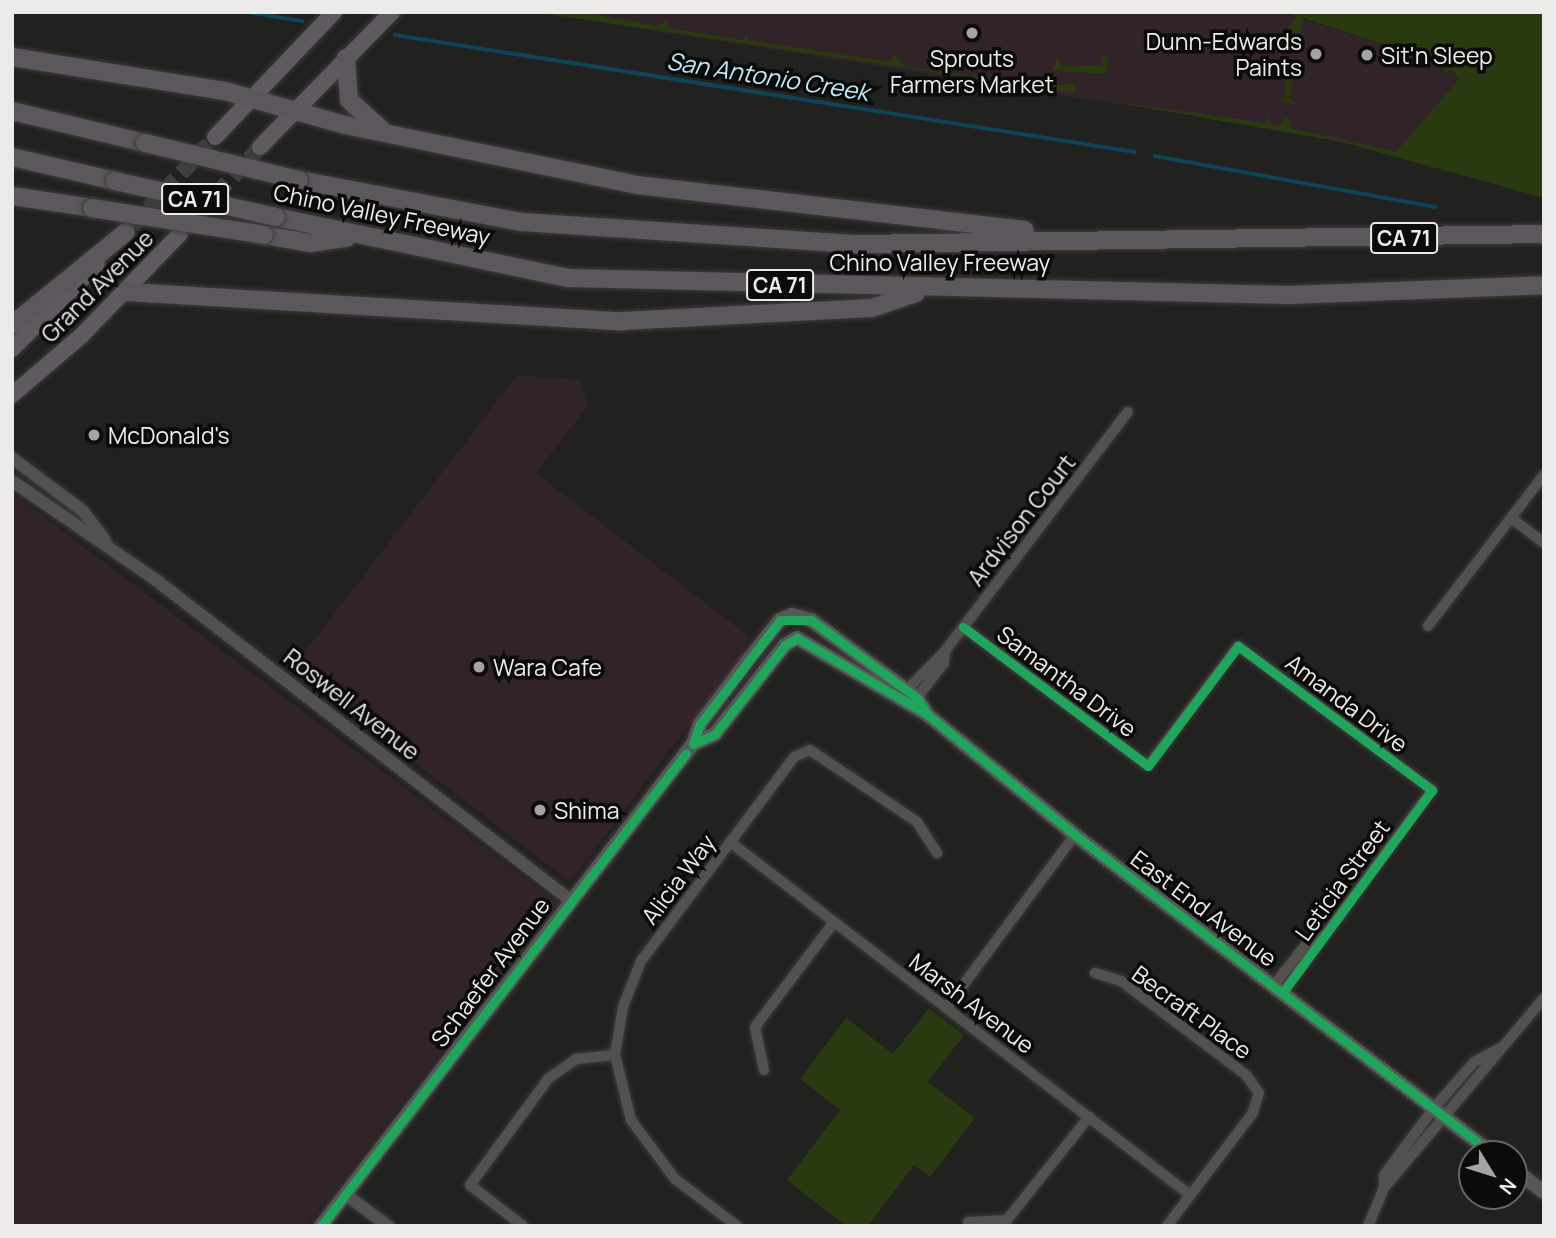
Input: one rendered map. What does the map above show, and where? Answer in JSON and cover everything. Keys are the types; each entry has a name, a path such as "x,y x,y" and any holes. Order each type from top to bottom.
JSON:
{"highway":[{"path":"12,57 252,98 386,134 637,186 1032,231 1058,240"},
{"path":"346,58 349,100 386,134"},
{"name":"Chino Valley Freeway","path":"12,111 299,180 508,220 705,238 857,244 1058,240 1264,242 1544,234"},
{"name":"Chino Valley Freeway","path":"12,157 360,236 569,278 925,290 1289,295 1544,285"},
{"path":"12,196 310,243 360,236"},
{"path":"12,325 129,229"},
{"path":"127,292 622,321 872,308 925,290"}],"main road":[{"path":"215,137 334,12"},
{"path":"260,147 392,12"},
{"name":"Grand Avenue","path":"12,349 129,229"},
{"name":"Grand Avenue","path":"12,395 127,292 180,234"},
{"name":"Schaefer Avenue","path":"321,1226 569,900 694,744 700,724 780,620 802,616"},
{"name":"East End Avenue","path":"802,616 1075,835 1474,1140"},
{"name":"Schaefer Avenue","path":"694,744 715,734 785,645 797,638"},
{"name":"East End Avenue","path":"797,638 907,700"},
{"path":"1528,1180 1544,1192"}],"street":[{"name":"Ardvison Court","path":"907,700 944,663 945,651 1128,412"},
{"name":"Roswell Avenue","path":"12,458 83,511 107,544"},
{"path":"1428,626 1544,475"},
{"name":"Roswell Avenue","path":"12,481 72,526 107,544 569,900"},
{"path":"1511,518 1544,543"},
{"name":"Samantha Drive","path":"963,627 1148,766 1238,646"},
{"name":"Amanda Drive","path":"1238,646 1432,790"},
{"name":"Alicia Way","path":"615,1055 623,1007 641,961 794,757 810,750 917,822 937,853"},
{"name":"Leticia Street","path":"1278,989 1432,790"},
{"path":"946,1008 1075,835"},
{"name":"Marsh Avenue","path":"730,842 1190,1195"},
{"path":"764,1070 755,1027 835,922"},
{"name":"Becraft Place","path":"1095,972 1121,981 1246,1075 1259,1093 1252,1114 1190,1195"},
{"path":"1368,1226 1384,1188 1438,1113 1503,1047 1544,998"},
{"path":"523,1226 470,1185 549,1078 576,1059 615,1055 631,1120 649,1151 737,1226"},
{"path":"968,1222 1007,1220 1089,1117"},
{"path":"345,1194 388,1226"},
{"path":"1167,1226 1190,1195"}],"shaded area":[{"path":"535,12 1277,12 1475,72 1402,156 1279,129"},
{"path":"517,375 580,380 588,405 536,473 748,636 745,652 570,882 292,669"},
{"path":"12,493 557,902 307,1226 12,1226"}],"green space":[{"path":"535,12 582,12 659,26 667,19 667,28 744,40 747,31 748,40 891,62 894,54 904,66 1048,87 1074,83 1075,93 1106,98"},
{"path":"1277,12 1544,12 1544,198 1342,142 1109,101 1266,123 1269,115 1271,124 1281,126 1284,118 1291,119 1290,128 1396,152 1460,78 1450,69 1444,74 1445,65 1432,60 1303,18 1298,44 1281,41 1296,16"},
{"path":"1102,55 1109,55 1105,74 1052,70 1057,56 1061,66 1102,65"},
{"path":"1293,64 1306,70 1294,74 1289,97 1299,106 1275,99 1286,98 1286,72"},
{"path":"929,1008 964,1035 928,1082 975,1118 930,1177 914,1165 868,1226 846,1226 787,1180 840,1110 800,1079 846,1018 893,1054"}],"waterway":[{"name":"San Antonio Creek","path":"248,12 302,21"},
{"name":"San Antonio Creek","path":"395,35 1135,152"},
{"name":"San Antonio Creek","path":"1155,156 1435,207"}],"tunnel":[{"path":"132,226 215,137"},
{"path":"184,230 260,147"}],"cycle path":[{"path":"693,744 700,724 780,620 811,620 917,698 928,715 1075,835 1475,1140"},
{"path":"963,627 1148,766 1238,646 1432,790 1283,992"},
{"path":"693,744 715,734 785,645 797,638 928,715"},
{"path":"321,1226 686,753"}],"place":[{"name":"Sprouts Farmers Market","path":"972,33"},
{"name":"Dunn-Edwards Paints","path":"1316,54"},
{"name":"Sit'n Sleep","path":"1367,55"},
{"name":"McDonald's","path":"94,435"},
{"name":"Wara Cafe","path":"479,667"},
{"name":"Shima","path":"540,810"}]}
